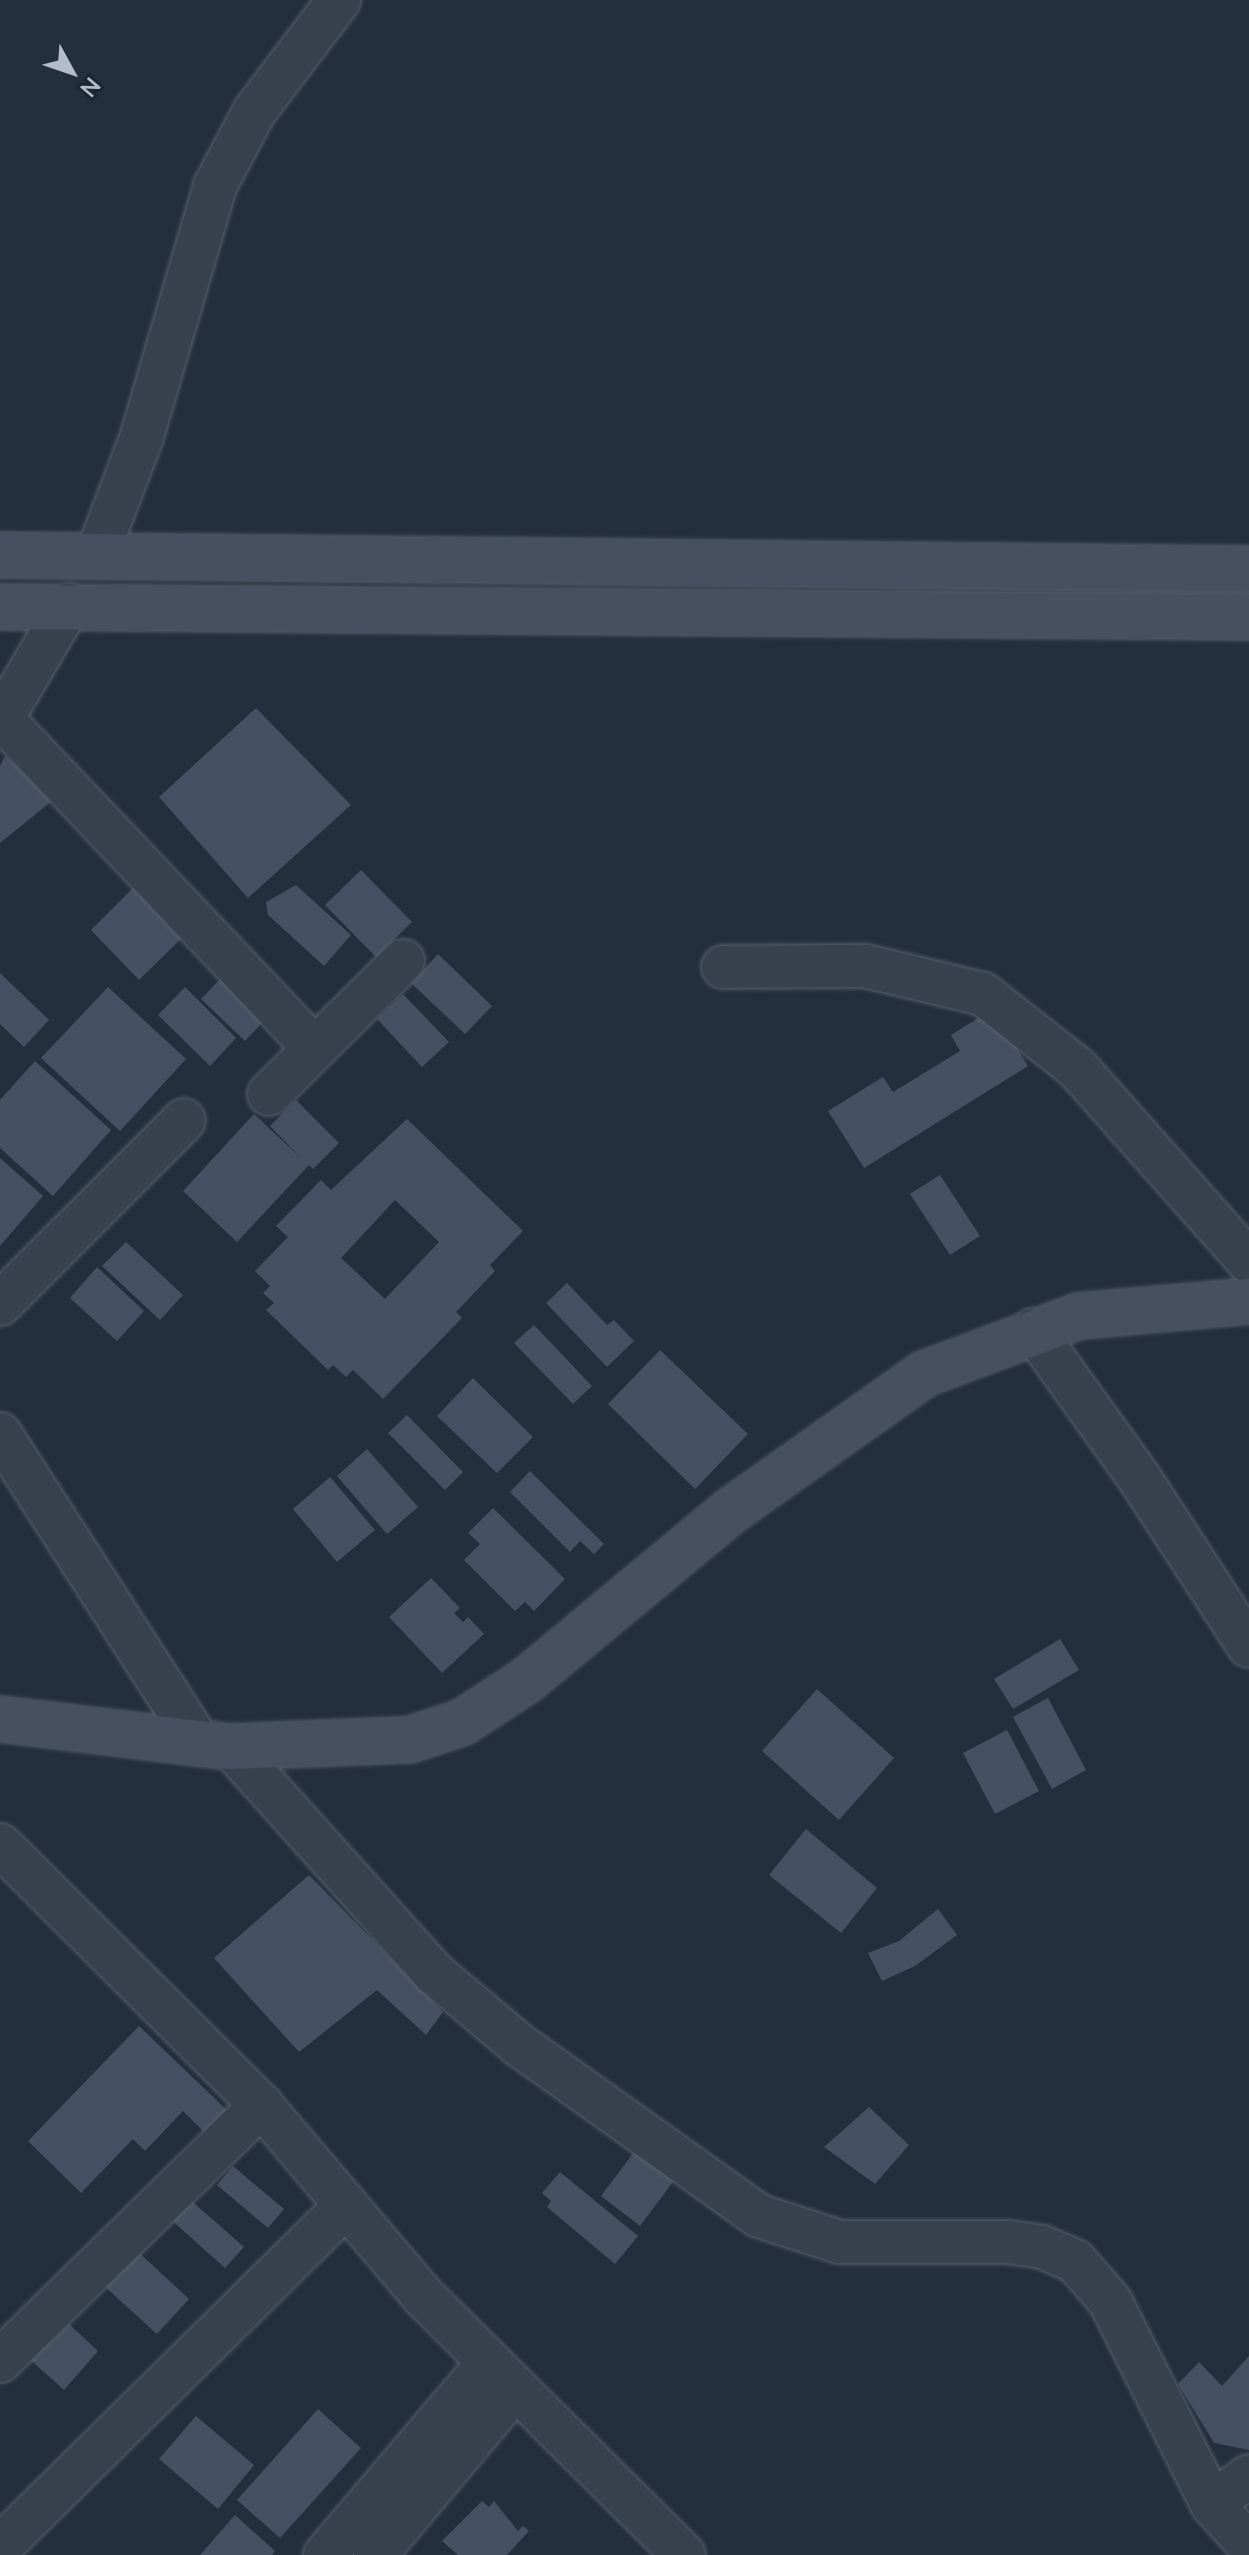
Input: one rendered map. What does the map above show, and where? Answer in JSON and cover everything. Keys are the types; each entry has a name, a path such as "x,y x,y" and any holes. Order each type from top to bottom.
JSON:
{"main road":[{"path":"0,555 98,552 1249,569"},
{"path":"0,607 69,605 1249,617"},
{"path":"0,1719 215,1746 409,1740 463,1722 527,1680 732,1510 924,1374 1033,1330 1079,1316 1249,1301"}],"street":[{"path":"98,552 142,436 215,186 254,112 339,0"},
{"path":"69,605 1,721 314,1048"},
{"path":"269,1094 403,961"},
{"path":"723,967 865,966 983,994 1077,1068 1249,1262"},
{"path":"0,1304 184,1120"},
{"path":"1033,1330 1140,1479 1249,1646"},
{"path":"0,1434 215,1746 435,1974 518,2044 759,2216 840,2242 1008,2242 1042,2247 1075,2261 1110,2301 1212,2504 1249,2545"},
{"path":"0,1845 261,2105 346,2206 502,2376 684,2555"},
{"path":"0,2361 261,2105"},
{"path":"0,2547 346,2206"},
{"path":"325,2555 502,2376"},
{"path":"375,2555 502,2376"},
{"path":"1212,2504 1249,2476"}],"building":[{"path":"256,708 351,805 248,898 159,797"},
{"path":"5,756 57,797 0,843 0,766"},
{"path":"361,870 412,922 376,957 325,905"},
{"path":"137,884 186,934 139,980 91,930"},
{"path":"296,885 351,935 324,966 268,915 266,902"},
{"path":"438,954 492,1006 465,1034 411,983"},
{"path":"0,973 49,1020 24,1047 0,1024"},
{"path":"225,974 268,1017 245,1041 201,999"},
{"path":"108,987 186,1059 120,1131 41,1058"},
{"path":"185,987 236,1038 210,1066 158,1015"},
{"path":"403,994 449,1042 422,1067 377,1019"},
{"path":"993,1009 1028,1066 864,1168 828,1111 883,1077 893,1092 960,1051 951,1035"},
{"path":"35,1061 111,1130 53,1196 0,1148 0,1100"},
{"path":"296,1100 339,1143 313,1169 309,1165 237,1242 183,1191 254,1114 302,1159 270,1126"},
{"path":"407,1119 523,1231 490,1265 495,1271 456,1312 462,1318 383,1399 353,1370 346,1377 333,1365 328,1370 266,1310 274,1303 263,1293 270,1286 255,1271 288,1237 276,1226 321,1180 331,1190","holes":["395,1200 439,1242 385,1299 341,1258"]},
{"path":"0,1158 43,1196 0,1246"},
{"path":"940,1175 980,1236 950,1255 910,1194"},
{"path":"126,1242 183,1295 160,1320 102,1266"},
{"path":"97,1267 144,1311 117,1341 70,1298"},
{"path":"567,1283 607,1325 614,1320 634,1341 607,1367 546,1303"},
{"path":"534,1325 592,1386 573,1404 514,1343"},
{"path":"660,1350 748,1434 695,1489 608,1404"},
{"path":"473,1378 533,1437 497,1473 437,1416"},
{"path":"407,1415 463,1472 445,1490 388,1433"},
{"path":"367,1449 418,1507 387,1534 337,1476"},
{"path":"530,1471 604,1544 594,1554 580,1541 570,1552 510,1492"},
{"path":"330,1477 375,1530 337,1562 293,1509"},
{"path":"493,1508 565,1579 534,1611 525,1602 515,1611 464,1560 480,1544 468,1533"},
{"path":"431,1578 460,1608 454,1613 463,1622 468,1617 484,1634 442,1673 389,1617"},
{"path":"1060,1639 1079,1670 1013,1709 994,1679"},
{"path":"817,1689 894,1758 839,1820 762,1751"},
{"path":"1048,1698 1086,1770 1052,1789 1013,1717"},
{"path":"1007,1730 1039,1791 995,1814 963,1753"},
{"path":"806,1829 877,1888 841,1933 769,1875"},
{"path":"309,1875 443,2012 426,2035 377,1990 299,2052 214,1958"},
{"path":"938,1909 957,1935 915,1966 882,1981 868,1953 899,1941"},
{"path":"139,2026 232,2115 210,2138 183,2111 145,2151 133,2139 81,2193 28,2141"},
{"path":"869,2107 909,2145 875,2184 824,2147"},
{"path":"637,2148 676,2178 640,2226 601,2196"},
{"path":"233,2166 284,2209 268,2228 217,2185"},
{"path":"560,2172 638,2236 615,2264 547,2207 551,2201 542,2193"},
{"path":"186,2196 244,2247 225,2268 168,2217"},
{"path":"135,2249 189,2299 157,2334 103,2285"},
{"path":"69,2324 98,2351 64,2390 26,2356 45,2335 52,2341"},
{"path":"1249,2356 1249,2450 1214,2443 1178,2384 1199,2362 1222,2386"},
{"path":"318,2409 361,2448 280,2538 237,2500"},
{"path":"196,2416 254,2465 218,2509 159,2459"},
{"path":"482,2501 489,2507 494,2501 518,2531 523,2526 529,2531 507,2555 458,2555 442,2541"},
{"path":"235,2515 275,2551 272,2555 200,2555"}]}
